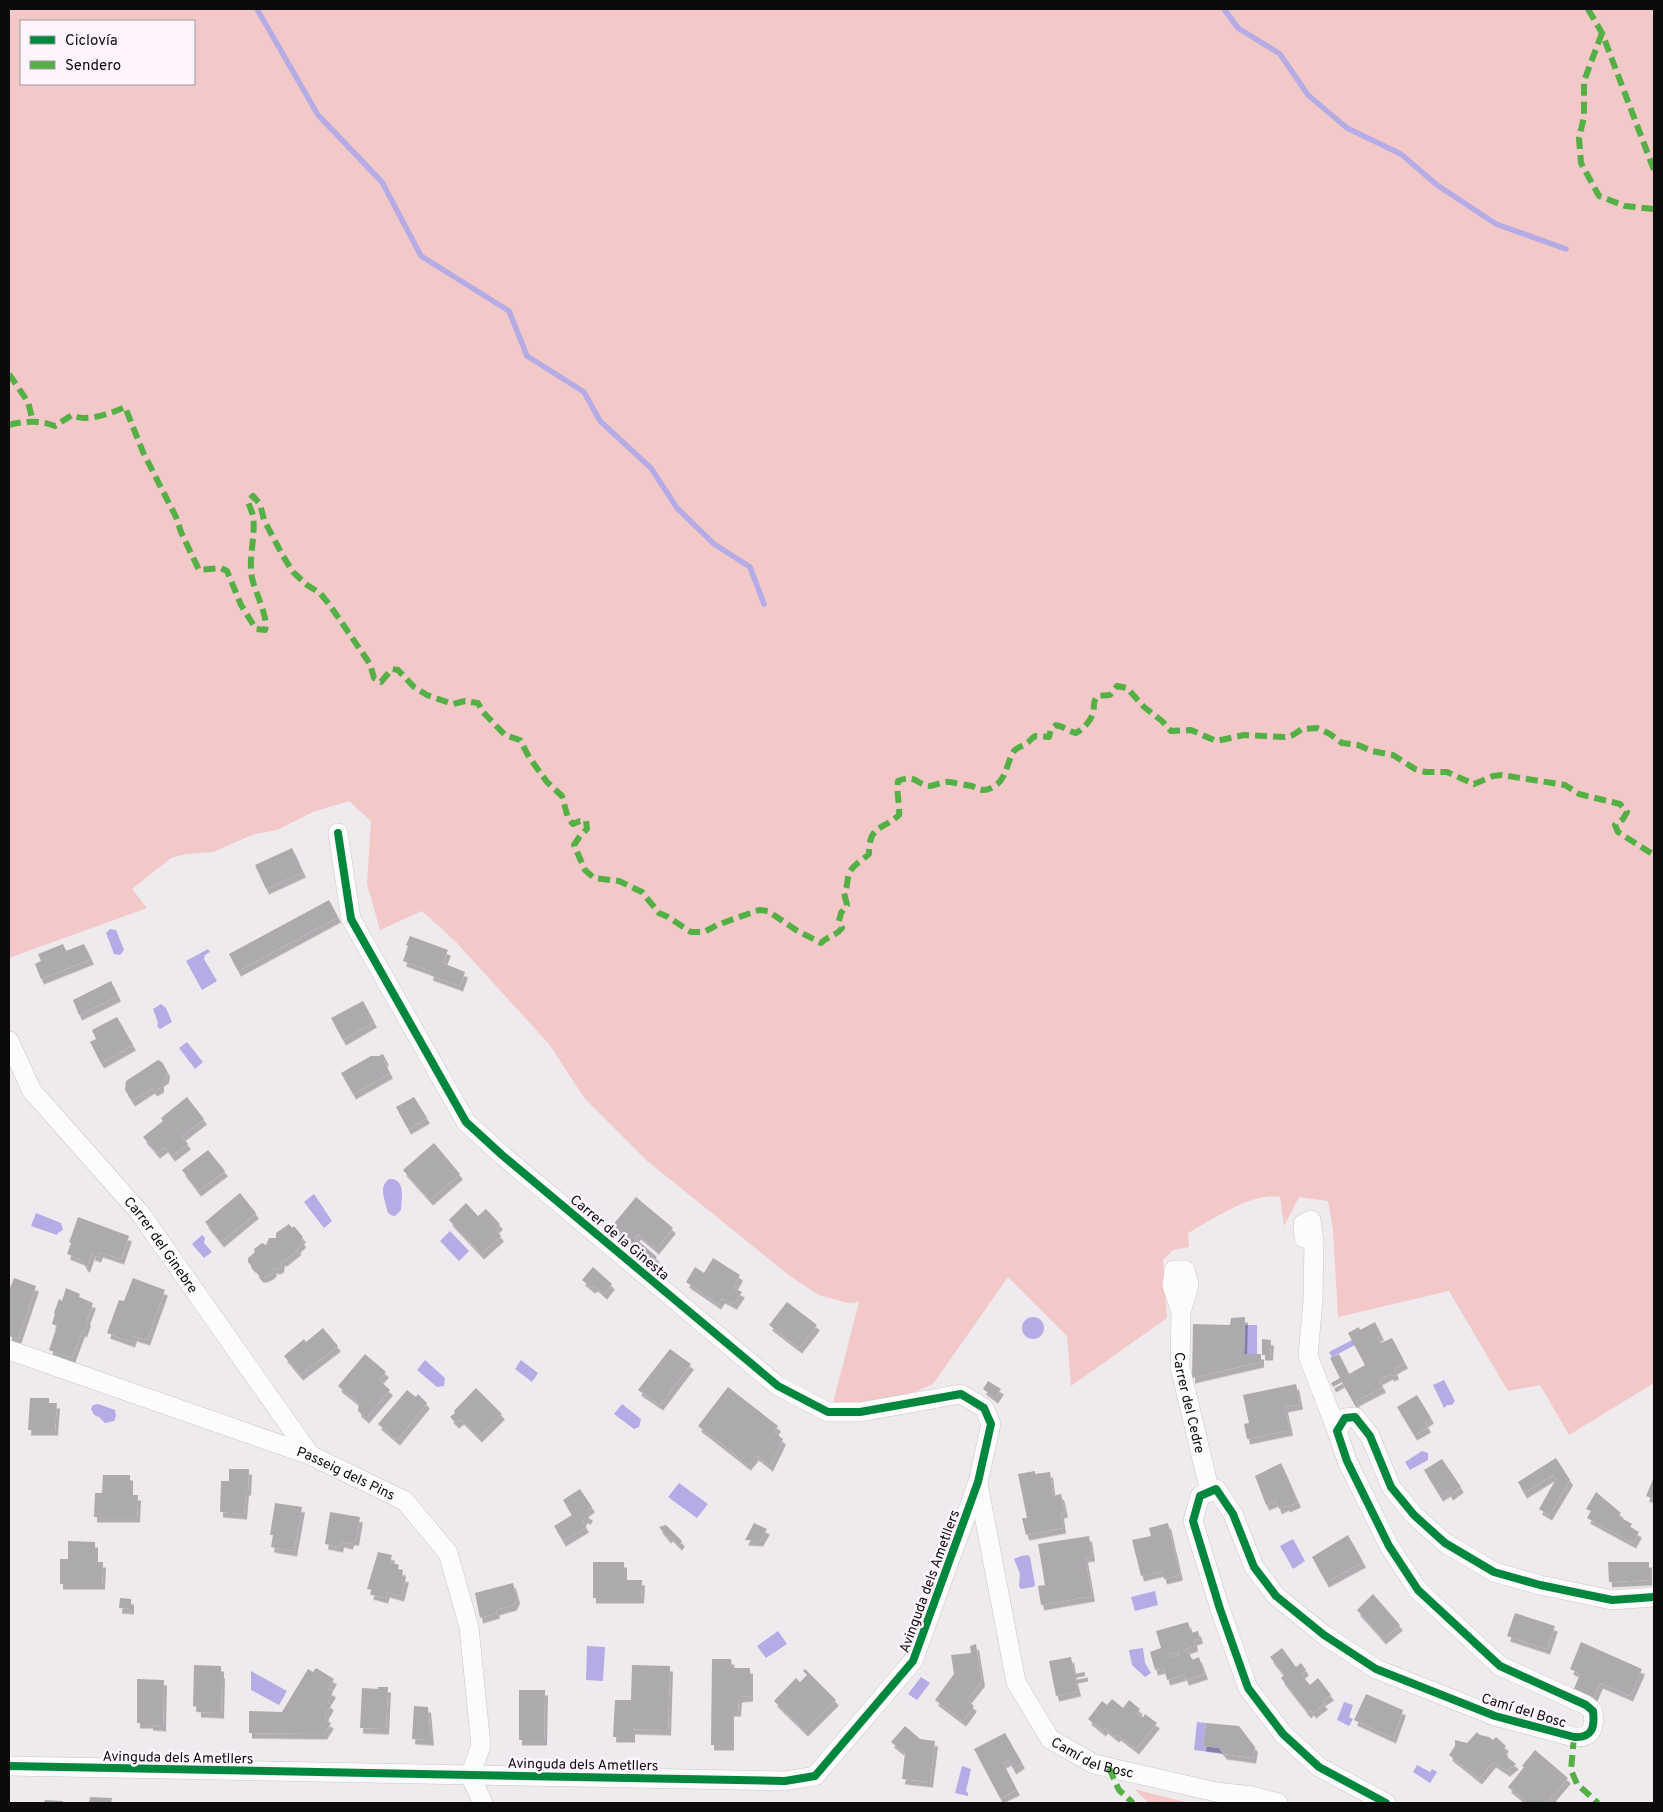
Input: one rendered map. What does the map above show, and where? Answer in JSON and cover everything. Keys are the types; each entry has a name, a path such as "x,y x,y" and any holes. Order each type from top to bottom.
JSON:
{"street":[{"name":"Carrer de la Ginesta","path":"338,833 351,918 466,1122 502,1155 778,1386 828,1412 860,1412 961,1394 984,1408 991,1424 978,1482"},
{"name":"Carrer del Ginebre","path":"9,1041 32,1091 140,1213 310,1455"},
{"path":"1314,1241 1313,1300 1308,1356 1338,1431"},
{"name":"Carrer del Cedre","path":"1181,1312 1180,1366 1210,1492"},
{"name":"Passeig dels Pins","path":"9,1350 310,1455 405,1501 448,1553 469,1627 480,1746 470,1775"},
{"path":"1338,1431 1345,1418 1355,1417 1370,1436 1391,1487 1414,1514 1445,1543 1494,1572 1540,1585 1612,1600 1654,1597"},
{"name":"Camí del Bosc","path":"1210,1492 1216,1489 1233,1514 1254,1567 1276,1596 1324,1635 1376,1669 1495,1716 1574,1737 1582,1738 1590,1732 1593,1727 1593,1712 1586,1705 1500,1666 1418,1590 1389,1546 1347,1462 1338,1431"},
{"name":"Avinguda dels Ametllers","path":"9,1766 786,1781 815,1776 913,1661 978,1482"},
{"name":"Camí del Bosc","path":"978,1482 1016,1682 1050,1739 1094,1764 1216,1792 1252,1796 1278,1803"},
{"path":"1210,1492 1200,1496 1193,1521 1220,1609 1248,1688 1284,1734 1319,1767 1386,1803"},
{"path":"956,1542 972,1536 981,1538 990,1547"},
{"path":"470,1775 483,1803"}],"shaded area":[{"path":"9,9 1654,9 1654,1383 1569,1435 1540,1385 1508,1391 1449,1291 1338,1317 1333,1230 1328,1201 1299,1197 1284,1226 1280,1197 1269,1196 1245,1202 1188,1233 1189,1247 1173,1250 1163,1260 1167,1318 1071,1386 1067,1336 1008,1277 933,1384 912,1393 867,1404 833,1403 859,1302 848,1303 819,1295 790,1276 646,1160 585,1099 549,1044 455,941 422,911 380,930 367,884 371,821 349,801 313,812 277,830 252,835 213,852 186,854 171,858 132,889 147,908 9,958"},
{"path":"110,929 116,930 124,950 120,955 114,954 106,933"},
{"path":"208,949 210,952 205,955 204,959 217,981 202,990 186,961"},
{"path":"161,1004 166,1008 172,1022 160,1029 157,1026 158,1023 153,1009"},
{"path":"187,1042 203,1062 195,1069 179,1048"},
{"path":"389,1179 398,1182 402,1190 401,1210 395,1216 388,1213 383,1195 384,1185"},
{"path":"314,1194 332,1221 324,1228 304,1202"},
{"path":"36,1213 61,1223 63,1230 57,1235 31,1226"},
{"path":"450,1231 469,1251 459,1261 440,1241"},
{"path":"202,1235 205,1238 204,1243 212,1252 204,1258 192,1244"},
{"path":"1029,1317 1037,1317 1044,1324 1044,1332 1037,1339 1029,1339 1022,1332 1022,1324"},
{"path":"1245,1325 1257,1325 1257,1354 1244,1354"},
{"path":"1352,1340 1355,1345 1332,1357 1329,1352"},
{"path":"425,1360 445,1378 444,1386 437,1387 417,1370"},
{"path":"521,1360 538,1373 532,1382 515,1369"},
{"path":"1444,1380 1455,1401 1452,1405 1447,1405 1444,1408 1433,1385"},
{"path":"98,1404 115,1410 116,1416 114,1421 105,1423 94,1415 91,1409 93,1405"},
{"path":"622,1404 641,1419 639,1427 634,1429 614,1414"},
{"path":"1422,1451 1428,1453 1428,1460 1410,1470 1405,1462"},
{"path":"679,1483 708,1504 697,1518 668,1497"},
{"path":"1293,1539 1305,1561 1293,1569 1280,1546"},
{"path":"1028,1555 1030,1557 1035,1585 1033,1587 1021,1589 1019,1586 1020,1574 1014,1559"},
{"path":"1155,1591 1158,1605 1135,1611 1131,1597"},
{"path":"778,1631 787,1644 766,1658 757,1646"},
{"path":"587,1646 605,1647 603,1681 586,1680"},
{"path":"1143,1648 1145,1663 1151,1673 1145,1677 1132,1665 1129,1650"},
{"path":"251,1671 287,1691 279,1705 251,1690"},
{"path":"921,1677 930,1683 917,1700 908,1694"},
{"path":"1344,1702 1353,1705 1349,1717 1353,1719 1349,1726 1337,1720"},
{"path":"1197,1722 1206,1723 1203,1746 1219,1748 1224,1754 1194,1750"},
{"path":"1417,1765 1430,1772 1432,1769 1437,1772 1430,1783 1413,1772"},
{"path":"962,1766 971,1769 966,1791 968,1796 955,1793"},
{"path":"1134,1789 1189,1803 1149,1803"}],"building":[{"path":"292,848 303,872 266,889 255,865"},
{"path":"329,900 338,917 238,971 229,954"},
{"path":"410,936 448,950 443,963 465,972 460,986 430,975 431,971 403,961"},
{"path":"63,944 66,951 84,944 91,959 41,979 35,964 41,961 38,954"},
{"path":"111,981 118,996 79,1015 73,1000"},
{"path":"363,1001 374,1022 343,1040 331,1018"},
{"path":"117,1017 133,1045 101,1063 90,1042 96,1039 92,1030"},
{"path":"383,1054 390,1073 353,1094 341,1073 371,1056"},
{"path":"158,1060 162,1062 167,1071 166,1078 161,1081 161,1087 154,1091 152,1088 132,1101 125,1090 126,1081"},
{"path":"187,1097 204,1119 182,1136 188,1144 172,1156 165,1147 157,1153 143,1137 163,1121 161,1118"},
{"path":"414,1097 427,1118 408,1129 396,1107"},
{"path":"434,1143 460,1174 430,1200 403,1170"},
{"path":"208,1150 225,1171 198,1191 182,1170"},
{"path":"240,1193 256,1213 221,1242 205,1222"},
{"path":"636,1197 673,1228 656,1249 638,1234 635,1238 657,1257 648,1267 607,1232"},
{"path":"466,1203 478,1216 486,1209 500,1224 495,1229 501,1236 481,1254 449,1220"},
{"path":"78,1217 129,1236 121,1259 100,1252 98,1257 92,1255 93,1250 87,1267 82,1260 67,1254 71,1243 69,1242"},
{"path":"289,1224 292,1228 294,1226 303,1237 301,1239 303,1242 297,1248 299,1249 284,1261 282,1260 281,1267 273,1268 274,1271 269,1275 260,1277 256,1272 256,1267 252,1267 248,1262 248,1258 255,1252 254,1249 262,1243 266,1245 269,1238 276,1238 276,1233"},
{"path":"713,1258 740,1275 733,1288 742,1292 734,1304 722,1298 718,1304 686,1282 695,1267 704,1273"},
{"path":"593,1267 612,1284 604,1294 595,1286 592,1288 582,1280"},
{"path":"14,1278 36,1286 18,1339 9,1336 9,1288"},
{"path":"133,1278 165,1290 147,1340 134,1336 132,1342 107,1333 119,1300 124,1301"},
{"path":"66,1288 80,1294 79,1297 93,1303 84,1332 82,1331 72,1358 49,1350 57,1326 52,1324 54,1313 59,1299 62,1301"},
{"path":"787,1302 817,1325 799,1348 769,1325"},
{"path":"1245,1317 1244,1354 1261,1354 1261,1362 1192,1378 1193,1324 1230,1325 1231,1318"},
{"path":"1375,1322 1381,1335 1377,1337 1381,1343 1392,1338 1405,1363 1394,1369 1396,1374 1391,1376 1390,1374 1379,1380 1383,1387 1356,1401 1359,1406 1356,1407 1342,1382 1333,1387 1331,1383 1340,1378 1330,1358 1339,1354 1349,1374 1365,1365 1348,1333 1359,1327 1360,1330"},
{"path":"323,1328 338,1346 300,1375 284,1356 304,1339 306,1342"},
{"path":"1262,1339 1271,1340 1270,1355 1262,1355"},
{"path":"670,1349 691,1364 660,1405 638,1390"},
{"path":"365,1354 386,1372 379,1380 390,1390 366,1418 358,1411 359,1403 338,1386"},
{"path":"988,1381 1001,1389 995,1398 983,1389"},
{"path":"1296,1384 1300,1404 1285,1407 1290,1430 1247,1439 1244,1424 1249,1423 1243,1395"},
{"path":"728,1387 778,1426 774,1432 783,1439 770,1466 756,1455 748,1465 698,1426"},
{"path":"476,1388 502,1414 479,1437 461,1419 456,1423 450,1417"},
{"path":"407,1390 416,1397 418,1394 427,1403 397,1440 378,1424"},
{"path":"1417,1395 1431,1418 1425,1422 1428,1427 1414,1435 1397,1407"},
{"path":"30,1398 49,1398 49,1403 57,1403 55,1430 28,1430"},
{"path":"1556,1458 1570,1480 1549,1515 1539,1509 1556,1479 1553,1475 1524,1493 1518,1482"},
{"path":"1442,1459 1461,1487 1450,1495 1448,1491 1440,1496 1424,1470"},
{"path":"1281,1463 1298,1502 1279,1509 1276,1501 1266,1505 1255,1476"},
{"path":"229,1469 249,1469 244,1514 220,1512 221,1481 229,1481"},
{"path":"1035,1471 1035,1474 1050,1472 1053,1496 1061,1494 1065,1512 1061,1513 1063,1528 1026,1535 1022,1518 1027,1518 1018,1474"},
{"path":"103,1475 130,1475 130,1495 138,1495 137,1517 94,1517 95,1493 102,1493"},
{"path":"1654,1477 1654,1499 1646,1496"},
{"path":"580,1489 592,1507 586,1511 590,1515 588,1519 584,1518 583,1522 586,1527 563,1541 554,1526 572,1515 563,1500"},
{"path":"1596,1492 1621,1513 1618,1516 1632,1524 1630,1527 1639,1532 1633,1543 1587,1518 1591,1511 1586,1509"},
{"path":"275,1503 302,1507 294,1551 271,1547 273,1535 270,1535"},
{"path":"330,1512 360,1517 356,1540 351,1540 350,1544 341,1542 340,1547 325,1544"},
{"path":"754,1523 767,1529 760,1541 745,1540"},
{"path":"1168,1523 1180,1575 1164,1579 1162,1571 1141,1576 1132,1540 1151,1536 1149,1528"},
{"path":"666,1525 682,1541 679,1545 670,1536 668,1538 659,1527"},
{"path":"1348,1535 1363,1562 1326,1582 1312,1557"},
{"path":"1089,1536 1092,1556 1085,1557 1092,1596 1041,1605 1038,1586 1045,1585 1038,1544"},
{"path":"68,1541 95,1542 95,1562 103,1562 102,1584 60,1584 60,1559 68,1559"},
{"path":"378,1552 392,1555 390,1562 399,1565 398,1569 403,1570 402,1576 406,1577 401,1596 387,1592 385,1598 370,1594 372,1590 367,1589"},
{"path":"593,1562 624,1562 624,1580 642,1580 641,1598 593,1598"},
{"path":"1608,1562 1649,1562 1649,1580 1609,1582"},
{"path":"513,1583 517,1598 514,1605 496,1610 497,1613 480,1618 475,1593"},
{"path":"1373,1594 1400,1625 1383,1639 1357,1610"},
{"path":"120,1598 131,1599 131,1609 119,1608"},
{"path":"1515,1613 1555,1626 1547,1649 1507,1636"},
{"path":"1188,1622 1191,1633 1198,1631 1200,1638 1194,1640 1195,1646 1186,1649 1187,1653 1189,1652 1192,1660 1199,1657 1205,1674 1186,1680 1184,1675 1167,1680 1164,1668 1155,1670 1150,1652 1161,1648 1156,1631","holes":["1179,1652 1180,1655 1170,1658 1169,1654"]},
{"path":"1581,1642 1642,1669 1630,1696 1600,1683 1593,1699 1573,1691 1580,1674 1570,1669"},
{"path":"976,1644 982,1681 967,1700 974,1706 963,1721 935,1700 954,1674 951,1655 971,1653 970,1646"},
{"path":"1282,1648 1296,1667 1301,1663 1306,1670 1301,1674 1310,1685 1318,1678 1331,1695 1322,1701 1325,1704 1313,1713 1311,1710 1308,1713 1281,1678 1284,1675 1270,1657"},
{"path":"1071,1657 1074,1674 1085,1672 1085,1676 1075,1678 1078,1691 1056,1696 1049,1661"},
{"path":"712,1659 731,1659 732,1668 750,1668 750,1696 739,1697 738,1711 731,1711 731,1745 711,1745"},
{"path":"194,1665 221,1666 221,1713 198,1712 198,1707 193,1706"},
{"path":"632,1665 670,1666 668,1730 632,1729 632,1737 613,1737 615,1700 631,1700"},
{"path":"316,1668 334,1679 328,1689 333,1692 327,1702 331,1705 326,1713 325,1720 331,1723 324,1734 249,1733 249,1711 282,1712 308,1669 313,1672"},
{"path":"805,1669 836,1700 805,1731 774,1701 796,1678 800,1682 807,1675 803,1671"},
{"path":"137,1679 164,1680 163,1726 137,1723"},
{"path":"378,1687 388,1687 386,1729 360,1728 362,1688 378,1689"},
{"path":"519,1690 545,1690 544,1740 519,1740"},
{"path":"1366,1694 1403,1710 1393,1738 1354,1720"},
{"path":"1112,1699 1123,1708 1129,1700 1140,1709 1136,1713 1143,1717 1145,1714 1157,1723 1136,1749 1118,1735 1116,1737 1105,1728 1103,1731 1088,1719 1102,1701 1107,1705"},
{"path":"414,1706 428,1707 431,1740 412,1739"},
{"path":"1206,1723 1239,1726 1255,1747 1253,1758 1224,1754 1219,1748 1203,1746"},
{"path":"905,1726 920,1739 935,1741 930,1782 902,1779 905,1753 891,1742"},
{"path":"1477,1732 1493,1740 1496,1737 1506,1746 1504,1748 1507,1757 1516,1764 1507,1771 1493,1762 1479,1779 1449,1755 1455,1746 1455,1740 1467,1743"},
{"path":"1005,1733 1022,1763 1013,1769 1009,1760 1003,1763 1017,1790 1000,1798 974,1749"},
{"path":"1535,1750 1568,1778 1547,1803 1528,1803 1508,1787"},
{"path":"90,1797 112,1798 111,1803 89,1803"},
{"path":"45,1800 63,1801 63,1803 44,1803"}],"waterway":[{"path":"257,9 318,115 382,182 421,256 509,311 527,356 584,392 600,421 651,468 677,508 714,544 750,567 764,604"},
{"path":"1224,9 1238,28 1280,54 1308,95 1347,128 1401,154 1437,185 1496,224 1566,249"}],"marked path":[{"path":"1588,9 1602,33 1654,170"},
{"path":"1602,33 1584,81 1584,117 1579,138 1581,163 1599,196 1625,206 1654,209"},
{"path":"9,374 28,402 33,422"},
{"path":"9,425 32,422 55,426 72,415 91,418 125,407 143,452 176,517 199,570 221,568 227,571 241,605 256,629 265,630 265,619 251,570 254,524 253,514 248,501 253,496 260,504 264,520 293,572 307,585 320,593 329,604 370,664 374,678 381,682 392,669 398,670 414,687 427,695 453,704 465,701 478,703 482,711 505,735 520,740 529,757 547,782 562,796 568,818 573,824 586,821 587,829 574,845 585,870 594,878 619,881 642,892 659,913 691,932 704,932 717,925 759,910 768,911 796,930 821,943 842,928 839,921 841,913 847,905 844,893 851,870 869,854 871,838 874,833 899,815 898,781 909,778 930,786 947,782 972,786 982,790 990,789 1001,780 1016,749 1035,736 1049,737 1051,729 1056,725 1076,733 1090,719 1097,696 1110,695 1117,686 1127,688 1144,707 1171,731 1191,730 1216,741 1244,735 1285,737 1293,735 1302,729 1317,728 1330,734 1342,743 1358,745 1372,751 1393,755 1415,769 1426,772 1447,772 1474,784 1493,776 1502,775 1565,785 1579,794 1620,804 1627,812 1623,819 1615,825 1618,832 1654,855"},
{"path":"1574,1737 1571,1770 1577,1784 1598,1803"},
{"path":"1109,1768 1119,1790 1133,1803"}],"cycle path":[{"path":"9,1766 785,1781 815,1776 913,1661 978,1482 991,1424 984,1408 961,1394 860,1412 828,1412 778,1386 502,1155 466,1122 351,919 338,833"},
{"path":"1386,1803 1319,1767 1283,1734 1248,1688 1220,1609 1193,1521 1200,1496 1216,1489 1233,1514 1254,1567 1276,1596 1324,1635 1376,1669 1495,1716 1574,1737 1585,1736 1591,1731 1593,1727 1593,1711 1586,1705 1500,1666 1418,1590 1389,1546 1347,1461 1337,1431 1345,1418 1355,1417 1370,1436 1391,1487 1414,1515 1445,1543 1494,1572 1540,1585 1612,1600 1654,1597"}]}
